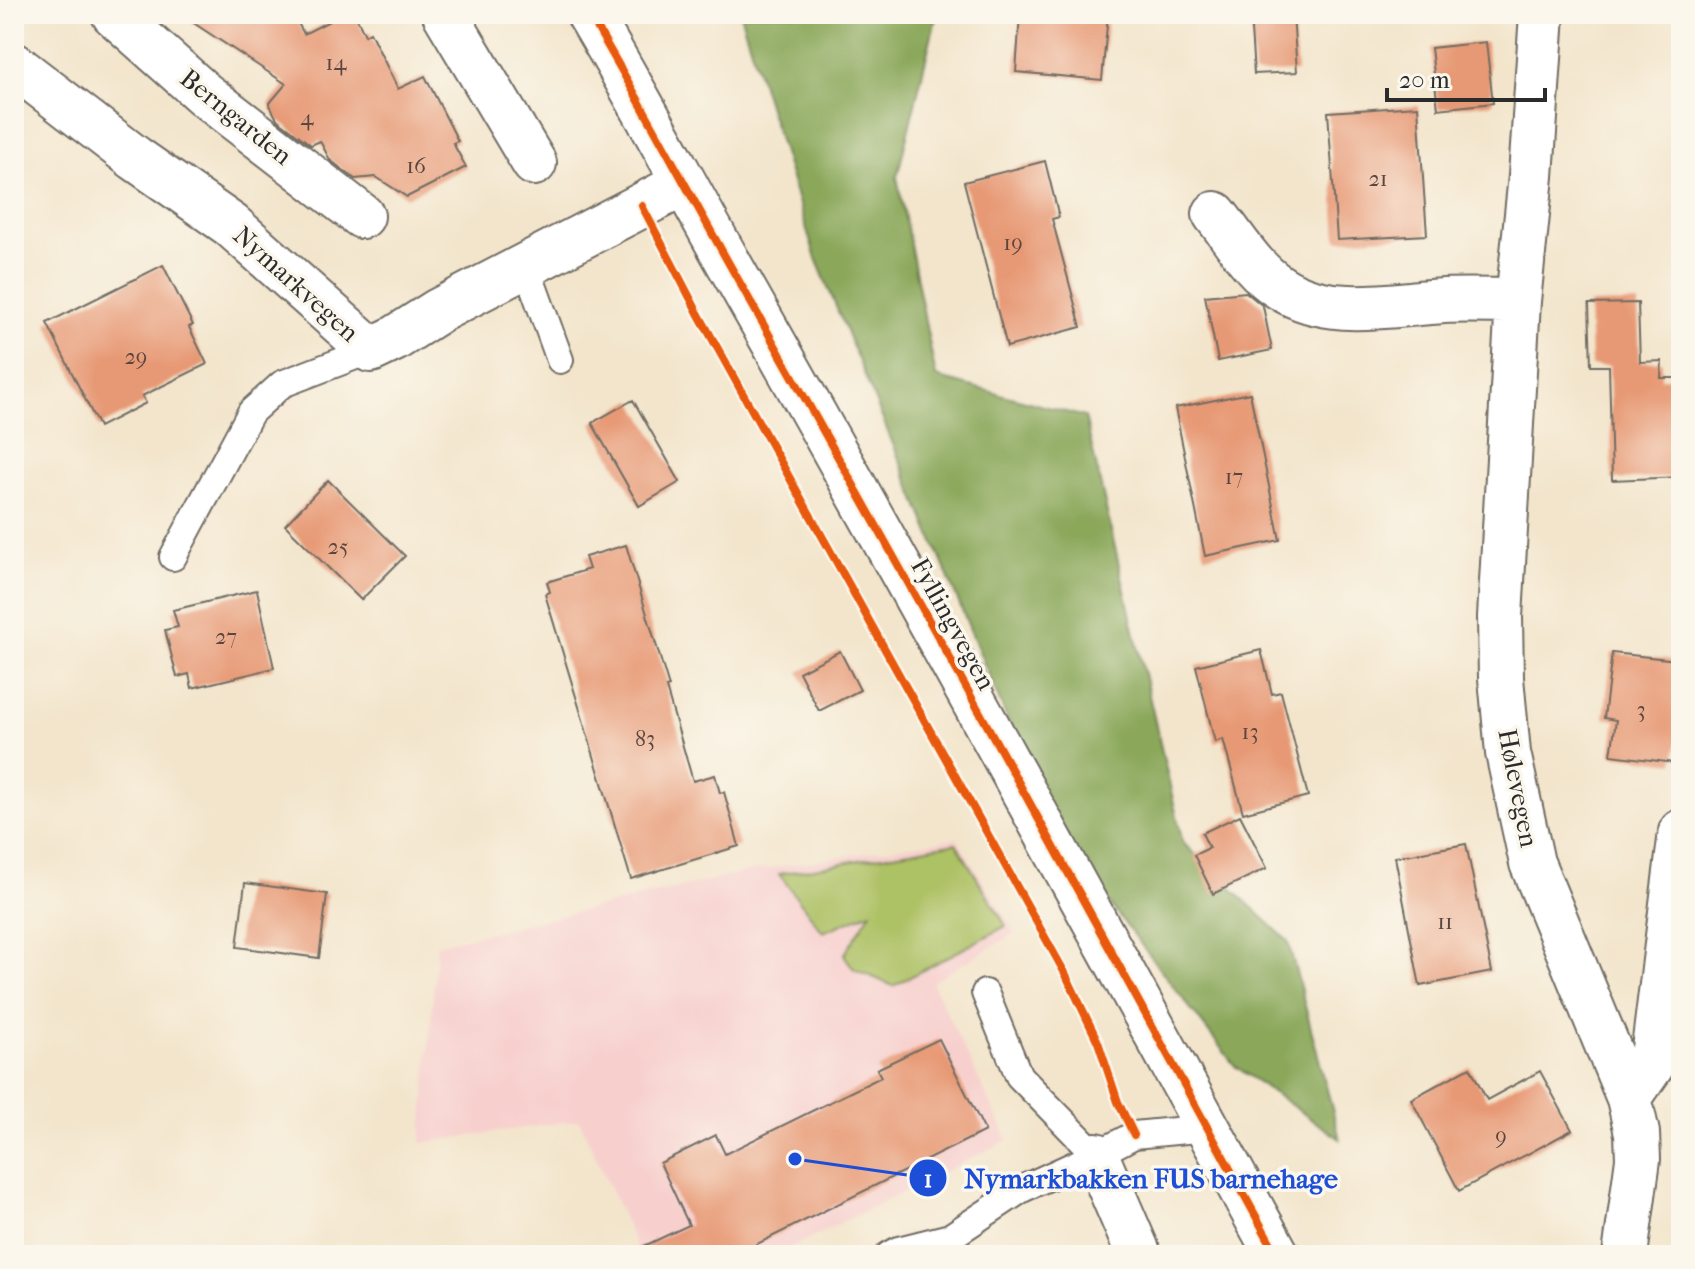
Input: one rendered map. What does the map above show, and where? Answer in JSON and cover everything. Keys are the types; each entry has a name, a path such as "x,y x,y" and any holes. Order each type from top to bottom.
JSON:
{"street":[{"name":"Berngarden","path":"114,14 204,94 362,216"},
{"path":"445,14 534,163"},
{"name":"Fyllingvegen","path":"589,14 650,118 683,184 829,441 1277,1255"},
{"name":"Hølevegen","path":"1542,14 1531,176 1518,301 1500,617 1501,678 1508,753 1532,863 1629,1098 1637,1133 1638,1159 1625,1255"},
{"name":"Nymarkvegen","path":"14,65 135,158 231,225 371,350 438,311 683,184"},
{"path":"1215,214 1260,272 1280,288 1320,305 1360,308 1445,301 1518,301"},
{"path":"1629,1098 1652,1065 1681,832"},
{"path":"1096,1155 1139,1255"}],"lane":[{"path":"526,266 560,360"},
{"path":"173,557 251,412 282,384 371,350"},
{"path":"985,993 1019,1076 1096,1155"},
{"path":"889,1255 947,1246 1022,1189 1134,1135 1207,1128"}],"shaded area":[{"path":"957,838 1015,933 932,982 1008,1140 776,1255 640,1255 579,1120 421,1143 437,945 751,871"}],"green space":[{"path":"740,14 937,14 897,177 936,377 1085,417 1183,843 1288,941 1340,1139 1235,1066 1054,832 815,256"},
{"path":"956,843 1006,926 893,986 854,969 844,955 871,912 823,932 779,874"}],"building":[{"path":"180,14 293,14 304,34 343,14 355,14 365,35 370,32 398,89 425,76 458,141 453,143 466,167 407,197 376,177 355,179 330,160 320,141 311,145 277,119 269,104 286,84"},
{"path":"1020,14 1108,14 1102,80 1016,72"},
{"path":"1250,14 1293,14 1297,72 1254,74"},
{"path":"1486,42 1493,103 1438,109 1431,48"},
{"path":"1418,106 1427,235 1337,240 1328,112"},
{"path":"1045,161 1059,217 1052,219 1081,327 1007,347 964,182"},
{"path":"163,265 193,325 189,327 207,364 142,396 146,403 99,427 47,323"},
{"path":"1246,292 1263,306 1272,350 1218,361 1205,296"},
{"path":"1638,303 1640,362 1662,361 1661,378 1681,378 1681,477 1612,480 1609,366 1591,366 1589,304"},
{"path":"1250,393 1280,540 1205,556 1175,408"},
{"path":"633,400 680,482 639,506 592,423"},
{"path":"328,480 405,556 361,600 285,525"},
{"path":"626,545 669,687 666,688 693,781 715,775 720,793 724,792 739,846 631,879 545,594 550,592 547,582 589,569 585,557"},
{"path":"257,590 274,668 192,688 189,674 177,677 165,630 178,627 173,610"},
{"path":"1261,650 1272,694 1281,692 1308,796 1243,813 1223,739 1215,742 1196,666"},
{"path":"840,651 860,690 819,711 799,672"},
{"path":"1612,653 1677,660 1674,691 1681,692 1681,708 1674,763 1611,755 1616,720 1604,718"},
{"path":"1240,815 1267,868 1213,894 1194,855 1209,848 1202,833"},
{"path":"1466,844 1492,972 1420,986 1395,857"},
{"path":"245,883 327,894 319,958 237,947"},
{"path":"939,1039 985,1131 735,1255 625,1255 689,1225 660,1163 716,1135 725,1154 881,1077 877,1069"},
{"path":"1470,1067 1487,1100 1540,1071 1572,1130 1459,1191 1411,1099"}],"cycle path":[{"path":"589,14 938,637 1277,1255"},
{"path":"642,206 698,313 1066,975 1098,1042 1118,1102 1134,1135"}],"place":[{"name":"Nymarkbakken FUS barnehage","path":"795,1159"}]}
